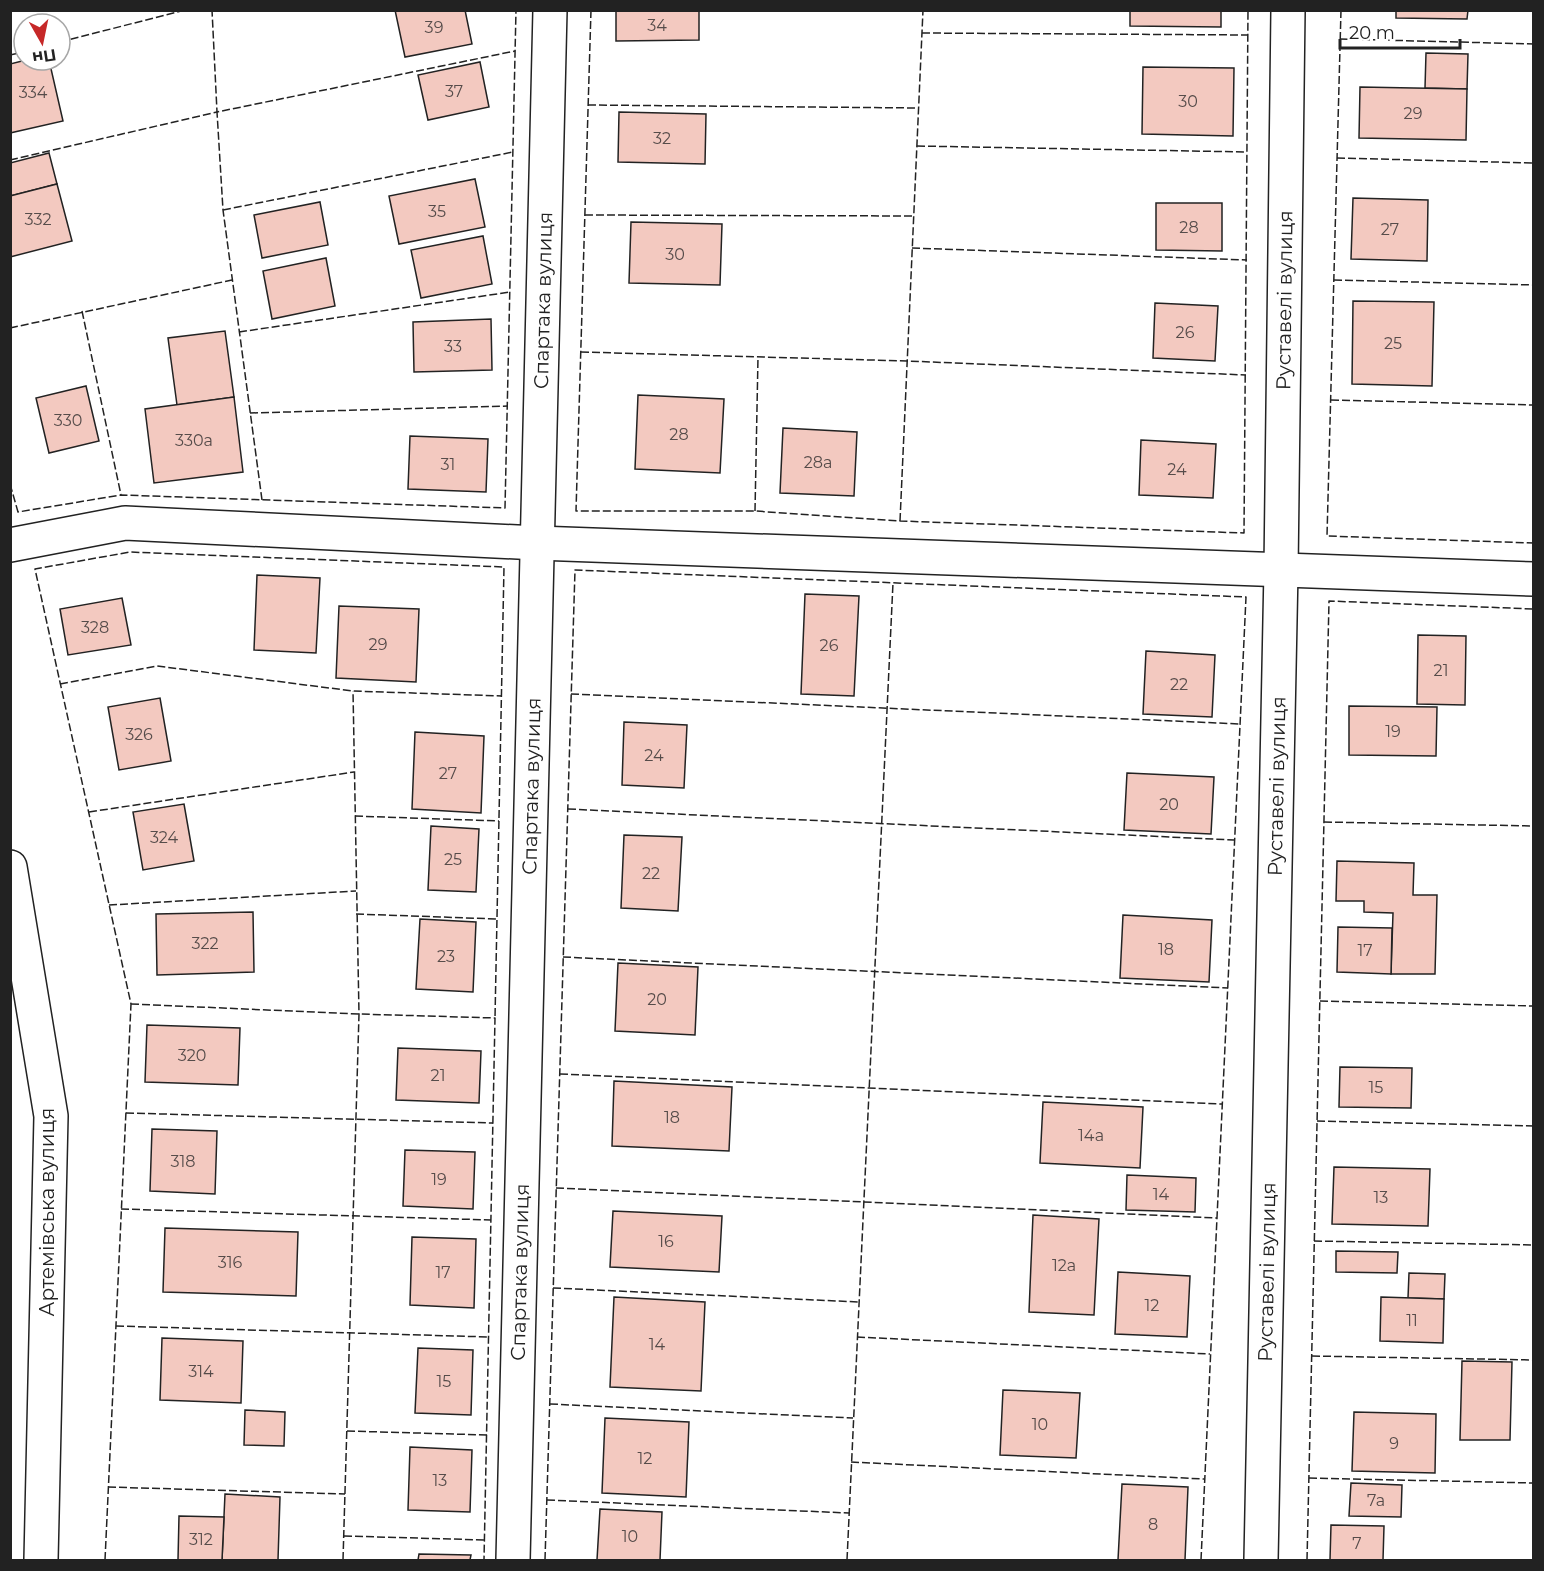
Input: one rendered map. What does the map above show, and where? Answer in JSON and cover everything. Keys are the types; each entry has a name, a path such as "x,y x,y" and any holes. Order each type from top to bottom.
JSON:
{"street":[{"name":"Спартака вулиця","path":"513,1560 550,10"},
{"name":"Руставелі вулиця","path":"1261,1560 1281,570 1288,10"},
{"path":"10,545 125,523 537,543 1533,579"},
{"name":"Артемівська вулиця","path":"10,867 51,1116 41,1560"}],"building":[{"path":"395,10 465,10 472,44 405,57"},
{"path":"616,10 699,10 699,40 616,41"},
{"path":"1130,10 1221,10 1221,27 1130,26"},
{"path":"1396,10 1468,10 1467,19 1396,18"},
{"path":"1426,53 1468,54 1467,89 1425,88"},
{"path":"480,62 489,107 428,120 418,75"},
{"path":"10,64 12,64 12,72 52,72 63,121 10,133"},
{"path":"1143,67 1234,68 1233,136 1142,134"},
{"path":"1360,87 1467,89 1466,140 1359,138"},
{"path":"619,112 706,114 705,164 618,162"},
{"path":"49,153 57,184 10,196 10,163"},
{"path":"475,179 485,227 399,244 389,196"},
{"path":"57,184 72,241 10,257 10,196"},
{"path":"1353,198 1428,200 1427,261 1351,259"},
{"path":"320,202 328,245 262,258 254,215"},
{"path":"1156,203 1222,203 1222,251 1156,250"},
{"path":"631,222 722,224 720,285 629,283"},
{"path":"483,236 492,284 421,298 411,250"},
{"path":"326,258 335,306 272,319 263,271"},
{"path":"1353,301 1434,302 1432,386 1352,384"},
{"path":"1155,303 1218,306 1215,361 1153,358"},
{"path":"491,319 492,370 414,372 413,322"},
{"path":"225,331 234,397 177,405 168,338"},
{"path":"86,386 99,441 49,453 36,398"},
{"path":"638,395 724,399 720,473 635,469"},
{"path":"234,397 243,472 154,483 145,409"},
{"path":"783,428 857,432 854,496 780,493"},
{"path":"410,436 488,439 486,492 408,489"},
{"path":"1141,440 1216,444 1213,498 1139,495"},
{"path":"257,575 320,578 316,653 254,650"},
{"path":"805,594 859,596 854,696 801,694"},
{"path":"122,598 131,645 68,655 60,609"},
{"path":"339,606 419,609 416,682 336,678"},
{"path":"1418,635 1466,636 1465,705 1417,704"},
{"path":"1146,651 1215,655 1212,717 1143,714"},
{"path":"160,698 171,761 119,770 108,707"},
{"path":"1349,706 1437,707 1436,756 1349,755"},
{"path":"624,722 687,725 684,788 622,785"},
{"path":"415,732 484,736 481,813 412,809"},
{"path":"1127,773 1214,777 1211,834 1124,830"},
{"path":"184,804 194,861 143,870 133,812"},
{"path":"431,826 479,829 476,892 428,890"},
{"path":"624,835 682,837 678,911 621,908"},
{"path":"1337,861 1414,863 1413,895 1437,895 1435,974 1391,974 1393,913 1364,912 1364,901 1336,901"},
{"path":"253,912 254,972 157,975 156,914"},
{"path":"1123,915 1212,920 1209,982 1120,978"},
{"path":"420,919 476,922 473,992 416,989"},
{"path":"1338,927 1392,928 1391,974 1337,972"},
{"path":"618,963 698,967 695,1035 615,1031"},
{"path":"147,1025 240,1028 238,1085 145,1082"},
{"path":"398,1048 481,1051 479,1103 396,1100"},
{"path":"1340,1067 1412,1068 1411,1108 1339,1107"},
{"path":"614,1081 732,1087 729,1151 612,1146"},
{"path":"1043,1102 1143,1107 1140,1168 1040,1163"},
{"path":"152,1129 217,1131 215,1194 150,1191"},
{"path":"405,1150 475,1152 473,1209 403,1206"},
{"path":"1334,1167 1430,1169 1428,1226 1332,1224"},
{"path":"1127,1175 1196,1178 1195,1212 1126,1210"},
{"path":"613,1211 722,1216 719,1272 610,1267"},
{"path":"1033,1215 1099,1219 1094,1315 1029,1312"},
{"path":"165,1228 298,1232 296,1296 163,1292"},
{"path":"412,1237 476,1239 474,1308 410,1305"},
{"path":"1336,1251 1398,1252 1397,1273 1336,1272"},
{"path":"1118,1272 1190,1276 1187,1337 1115,1334"},
{"path":"1409,1273 1445,1274 1444,1299 1408,1298"},
{"path":"614,1297 705,1302 701,1391 610,1387"},
{"path":"1381,1297 1444,1299 1443,1343 1380,1341"},
{"path":"162,1338 243,1341 241,1403 160,1400"},
{"path":"418,1348 473,1350 471,1415 415,1413"},
{"path":"1462,1361 1512,1362 1510,1440 1460,1440"},
{"path":"1003,1390 1080,1393 1076,1458 1000,1455"},
{"path":"245,1410 285,1412 284,1446 244,1445"},
{"path":"1354,1412 1436,1414 1435,1473 1352,1471"},
{"path":"605,1418 689,1422 686,1497 602,1493"},
{"path":"410,1447 472,1450 470,1512 408,1510"},
{"path":"1351,1483 1402,1485 1401,1517 1349,1516"},
{"path":"1122,1484 1188,1487 1185,1560 1118,1560"},
{"path":"225,1494 280,1497 278,1560 222,1560"},
{"path":"600,1509 662,1512 660,1560 597,1560"},
{"path":"179,1516 224,1517 222,1560 178,1560"},
{"path":"1331,1525 1384,1526 1383,1560 1330,1560"},
{"path":"419,1554 471,1555 470,1560 418,1560"}],"fence":[{"path":"72,39 185,10"},
{"path":"10,160 217,112 212,10"},
{"path":"10,484 18,512 121,495 505,508 516,10"},
{"path":"591,10 576,511 755,511 900,521 1244,533 1248,10"},
{"path":"900,521 923,10"},
{"path":"1341,10 1327,536 1534,543"},
{"path":"922,33 1248,35"},
{"path":"1340,39 1534,44"},
{"path":"262,500 223,210 217,112 515,51"},
{"path":"588,105 918,108"},
{"path":"917,146 1247,152"},
{"path":"223,210 513,152"},
{"path":"1337,158 1534,163"},
{"path":"585,215 914,216"},
{"path":"912,248 1247,260"},
{"path":"10,328 232,280"},
{"path":"1334,280 1534,285"},
{"path":"239,332 510,292"},
{"path":"82,311 121,495"},
{"path":"581,352 907,361 1246,375"},
{"path":"755,511 758,357"},
{"path":"1331,400 1534,405"},
{"path":"250,413 508,406"},
{"path":"105,1560 131,1004 35,569 130,552 504,567 495,1018"},
{"path":"545,1560 575,570 1246,597 1201,1560"},
{"path":"847,1560 893,583"},
{"path":"1307,1560 1329,601 1534,609"},
{"path":"60,684 157,666 353,691 502,696"},
{"path":"343,1560 359,1014 353,691"},
{"path":"571,694 1240,724"},
{"path":"89,812 354,772"},
{"path":"568,809 1234,840"},
{"path":"355,816 499,821"},
{"path":"1324,822 1534,826"},
{"path":"109,905 356,891"},
{"path":"356,914 497,919"},
{"path":"563,957 1228,988"},
{"path":"1320,1001 1534,1006"},
{"path":"131,1004 495,1018 484,1560"},
{"path":"560,1074 1222,1104"},
{"path":"126,1113 493,1123"},
{"path":"1317,1121 1534,1126"},
{"path":"556,1188 1217,1218"},
{"path":"121,1209 491,1220"},
{"path":"1314,1241 1534,1245"},
{"path":"553,1288 859,1302"},
{"path":"116,1326 489,1337"},
{"path":"857,1337 1210,1354"},
{"path":"1312,1356 1534,1360"},
{"path":"550,1404 853,1418"},
{"path":"347,1431 487,1435"},
{"path":"851,1462 1204,1479"},
{"path":"1309,1478 1534,1483"},
{"path":"108,1487 345,1494"},
{"path":"547,1500 849,1513"},
{"path":"344,1536 485,1540"}]}
